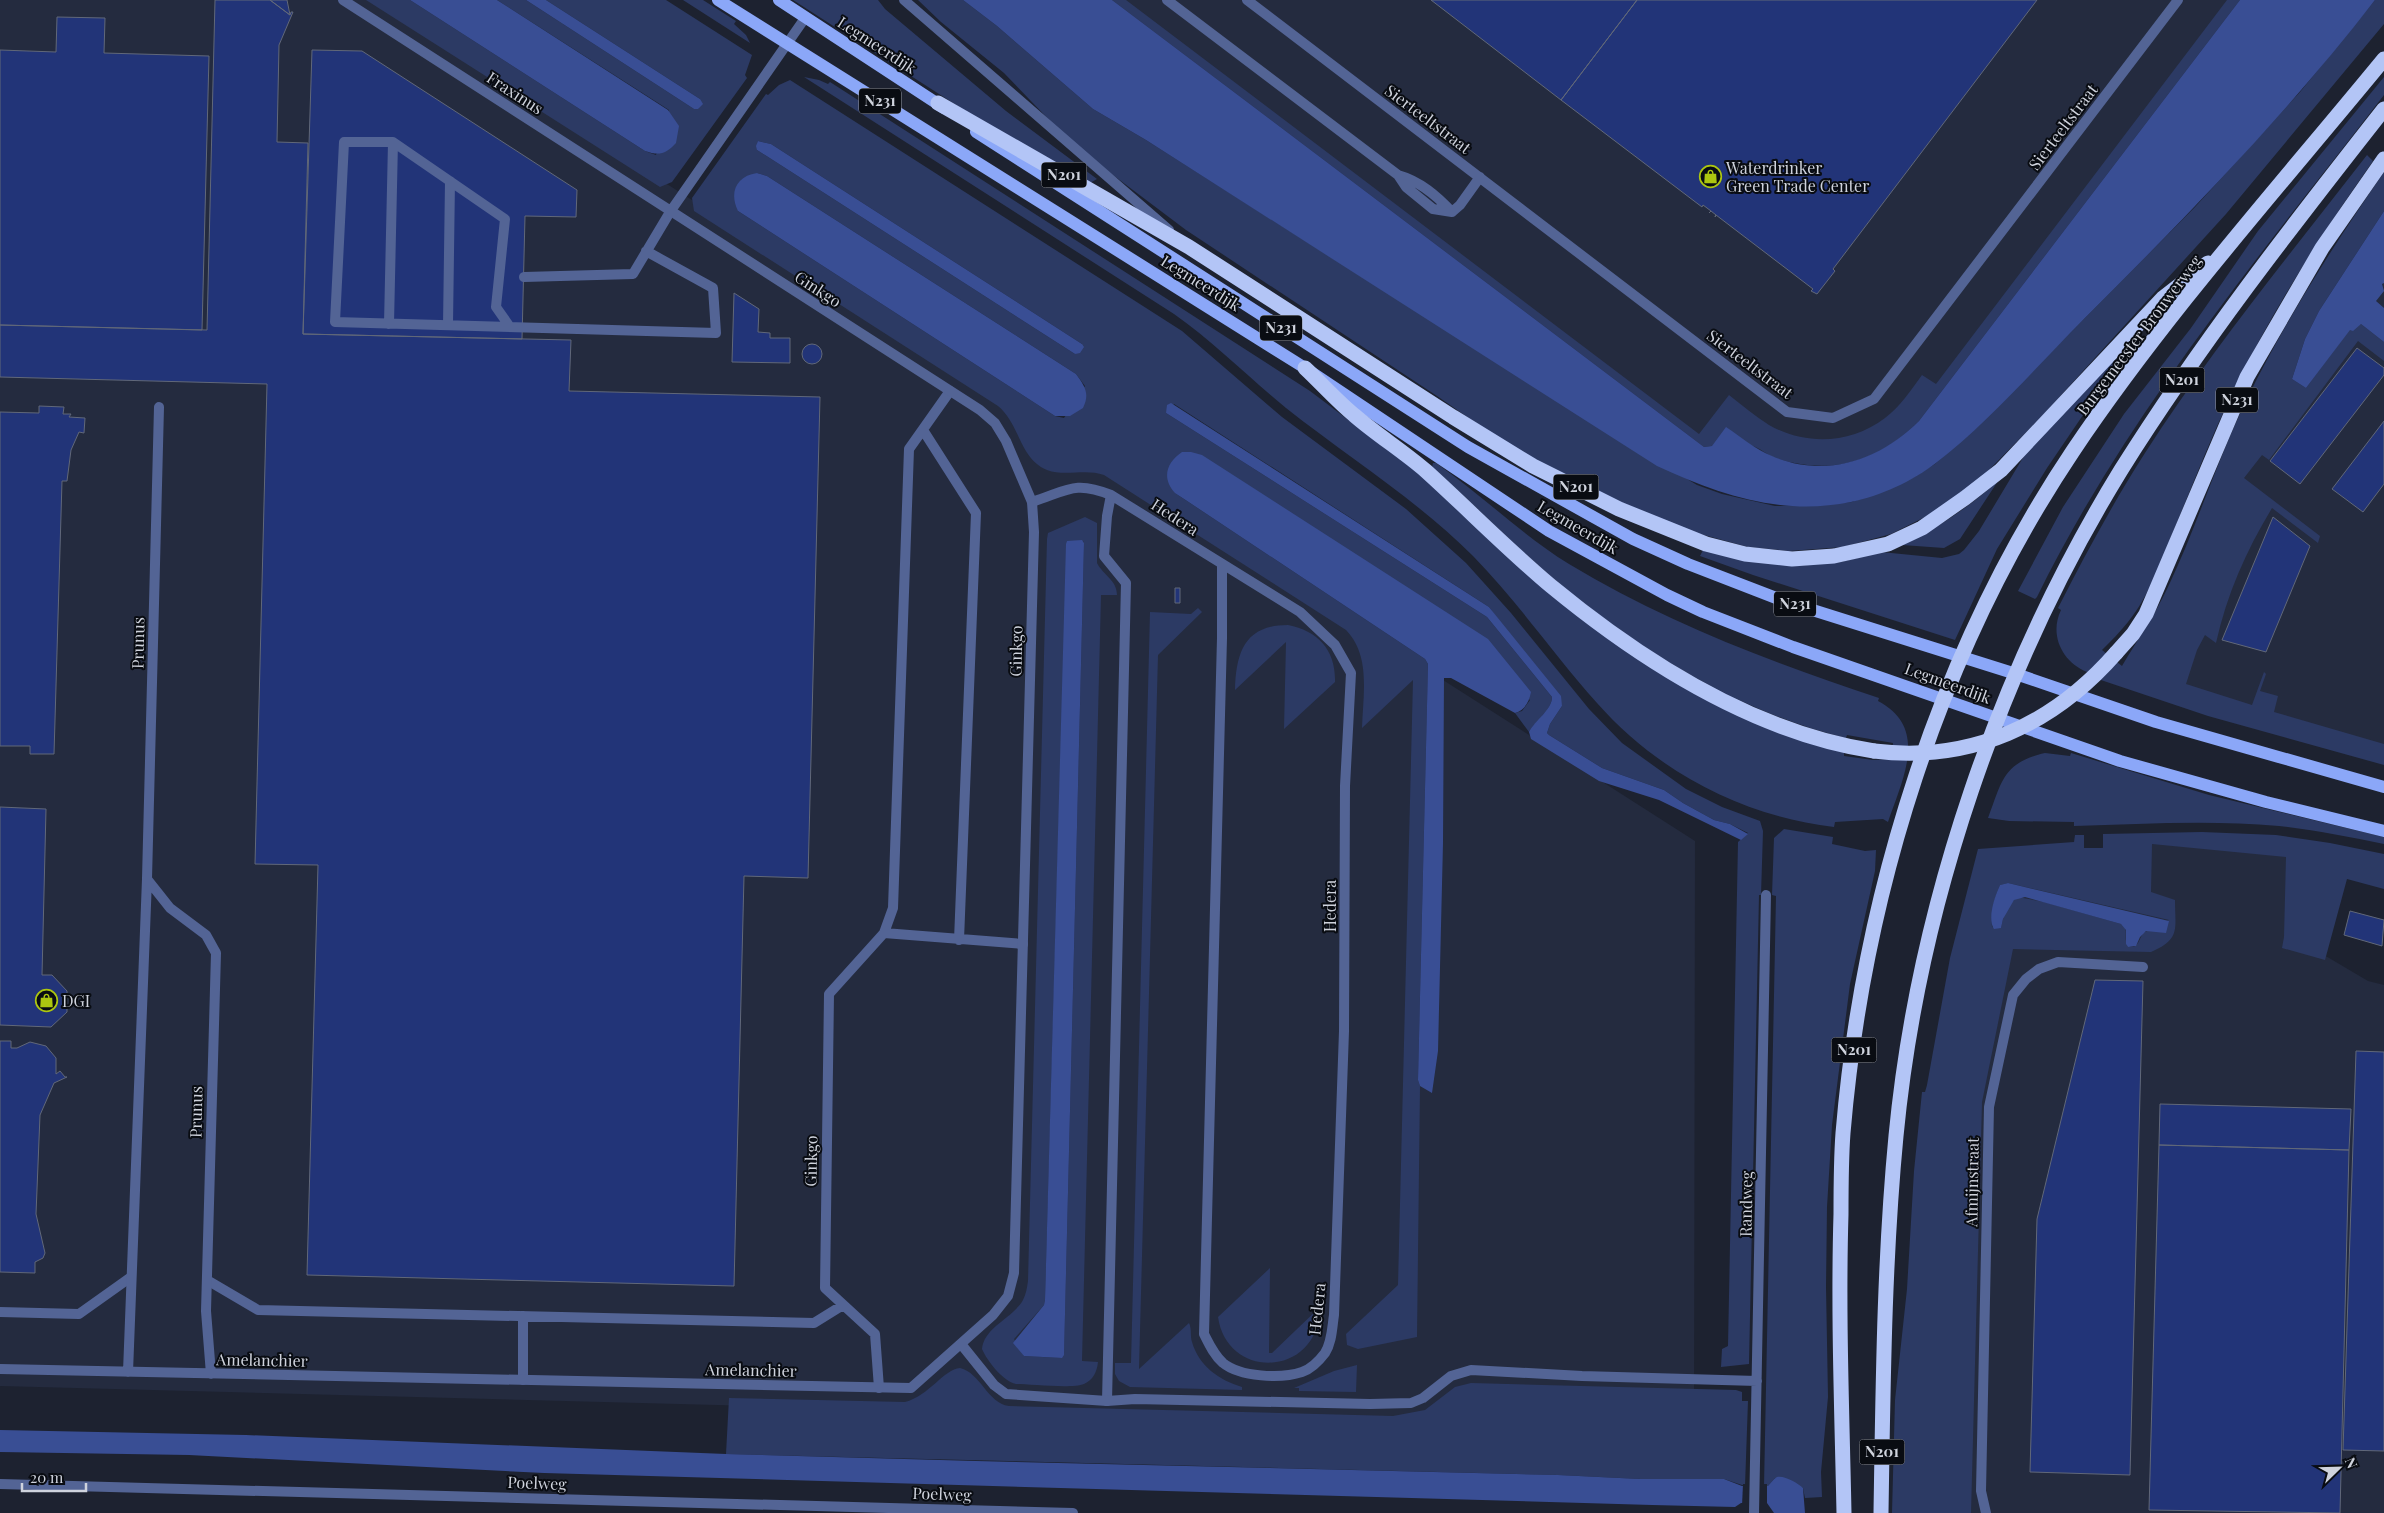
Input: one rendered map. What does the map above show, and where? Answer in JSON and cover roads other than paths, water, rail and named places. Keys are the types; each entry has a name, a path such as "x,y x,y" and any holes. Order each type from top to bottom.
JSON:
{"highway":[{"name":"Burgemeester Brouwerweg","path":"1961,657 2001,574 2072,452 2183,304 2384,59"},
{"name":"N201","path":"938,104 1189,247 1453,417 1533,466 1619,509 1706,544 1745,554 1792,559 1834,556 1888,544 1922,528 2001,470 2163,298 2229,248"},
{"name":"N201","path":"1881,1513 1888,1264 1896,1135 1908,1047 1934,917 1981,760 2016,674 2057,586 2131,456 2272,251 2384,109"},
{"name":"N231","path":"1305,368 1353,415 1425,470 1551,586 1636,649 1681,676 1772,723 1842,746 1874,751 1916,754 1937,753 1984,743 2008,734 2039,718 2070,698 2100,671 2133,634 2146,614 2247,377 2322,248 2384,159"},
{"name":"N201","path":"1844,1513 1839,1267 1843,1134 1868,955 1888,868 1901,821 1943,700 1961,657"}],"main road":[{"name":"Legmeerdijk","path":"718,0 1305,368 1515,510 1549,531 1667,595 1703,612 1794,647 2120,761 2266,802 2384,831"},
{"name":"Legmeerdijk","path":"779,0 938,104 978,134 1460,442 1576,509 1633,539 1688,564 1784,601 2016,674 2156,722 2384,787"}],"street":[{"name":"Fraxinus","path":"342,0 670,212"},
{"path":"904,0 1189,247"},
{"path":"1167,0 1398,174 1406,187 1433,209 1452,212 1460,205 1480,177"},
{"name":"Sierteeltstraat","path":"1247,0 1787,412 1833,418 1874,399 2178,0"},
{"path":"524,277 633,274 670,212 805,18"},
{"path":"510,328 496,307 505,218 393,142 344,142 335,322 510,328 716,332 713,288 646,250"},
{"path":"389,324 393,142"},
{"path":"448,326 450,181"},
{"name":"Ginkgo","path":"670,212 950,391 995,423 1006,441 1032,502 1034,532 1014,1273 1008,1296 993,1315 961,1344"},
{"name":"Ginkgo","path":"879,1388 875,1334 825,1288 829,994 884,933 893,908 909,449 950,391"},
{"name":"Prunus","path":"128,1372 147,879 159,407"},
{"path":"923,430 976,513 959,940"},
{"name":"Hedera","path":"1032,502 1076,487 1091,487 1111,495 1222,566 1300,612 1335,644 1351,673 1345,786 1343,1041 1334,1315 1331,1336 1326,1351 1317,1362 1303,1372 1286,1375 1238,1372 1223,1363 1213,1352 1204,1334 1222,638 1222,566"},
{"path":"1107,1401 1126,582 1104,556 1107,516 1111,495"},
{"name":"Prunus","path":"147,879 170,908 206,935 216,953 206,1311 211,1374"},
{"name":"Randweg","path":"1754,1513 1766,896"},
{"path":"884,933 1023,944"},
{"name":"Afmijnstraat","path":"1986,1513 1981,1491 1989,1107 2013,995 2026,979 2039,969 2058,962 2143,967"},
{"path":"0,1312 79,1314 132,1277"},
{"path":"207,1280 258,1310 814,1323 843,1304"},
{"path":"523,1316 523,1380"},
{"path":"961,1344 994,1385 1006,1394 1107,1401 1153,1399 1370,1404 1411,1403 1423,1398 1451,1376 1471,1370 1582,1376 1757,1381"},
{"name":"Amelanchier","path":"0,1369 911,1388 961,1344"},
{"name":"Poelweg","path":"0,1484 1073,1513"}],"place":[{"name":"Waterdrinker Green Trade Center","path":"1710,177"},
{"name":"DGI","path":"46,1001"}]}
